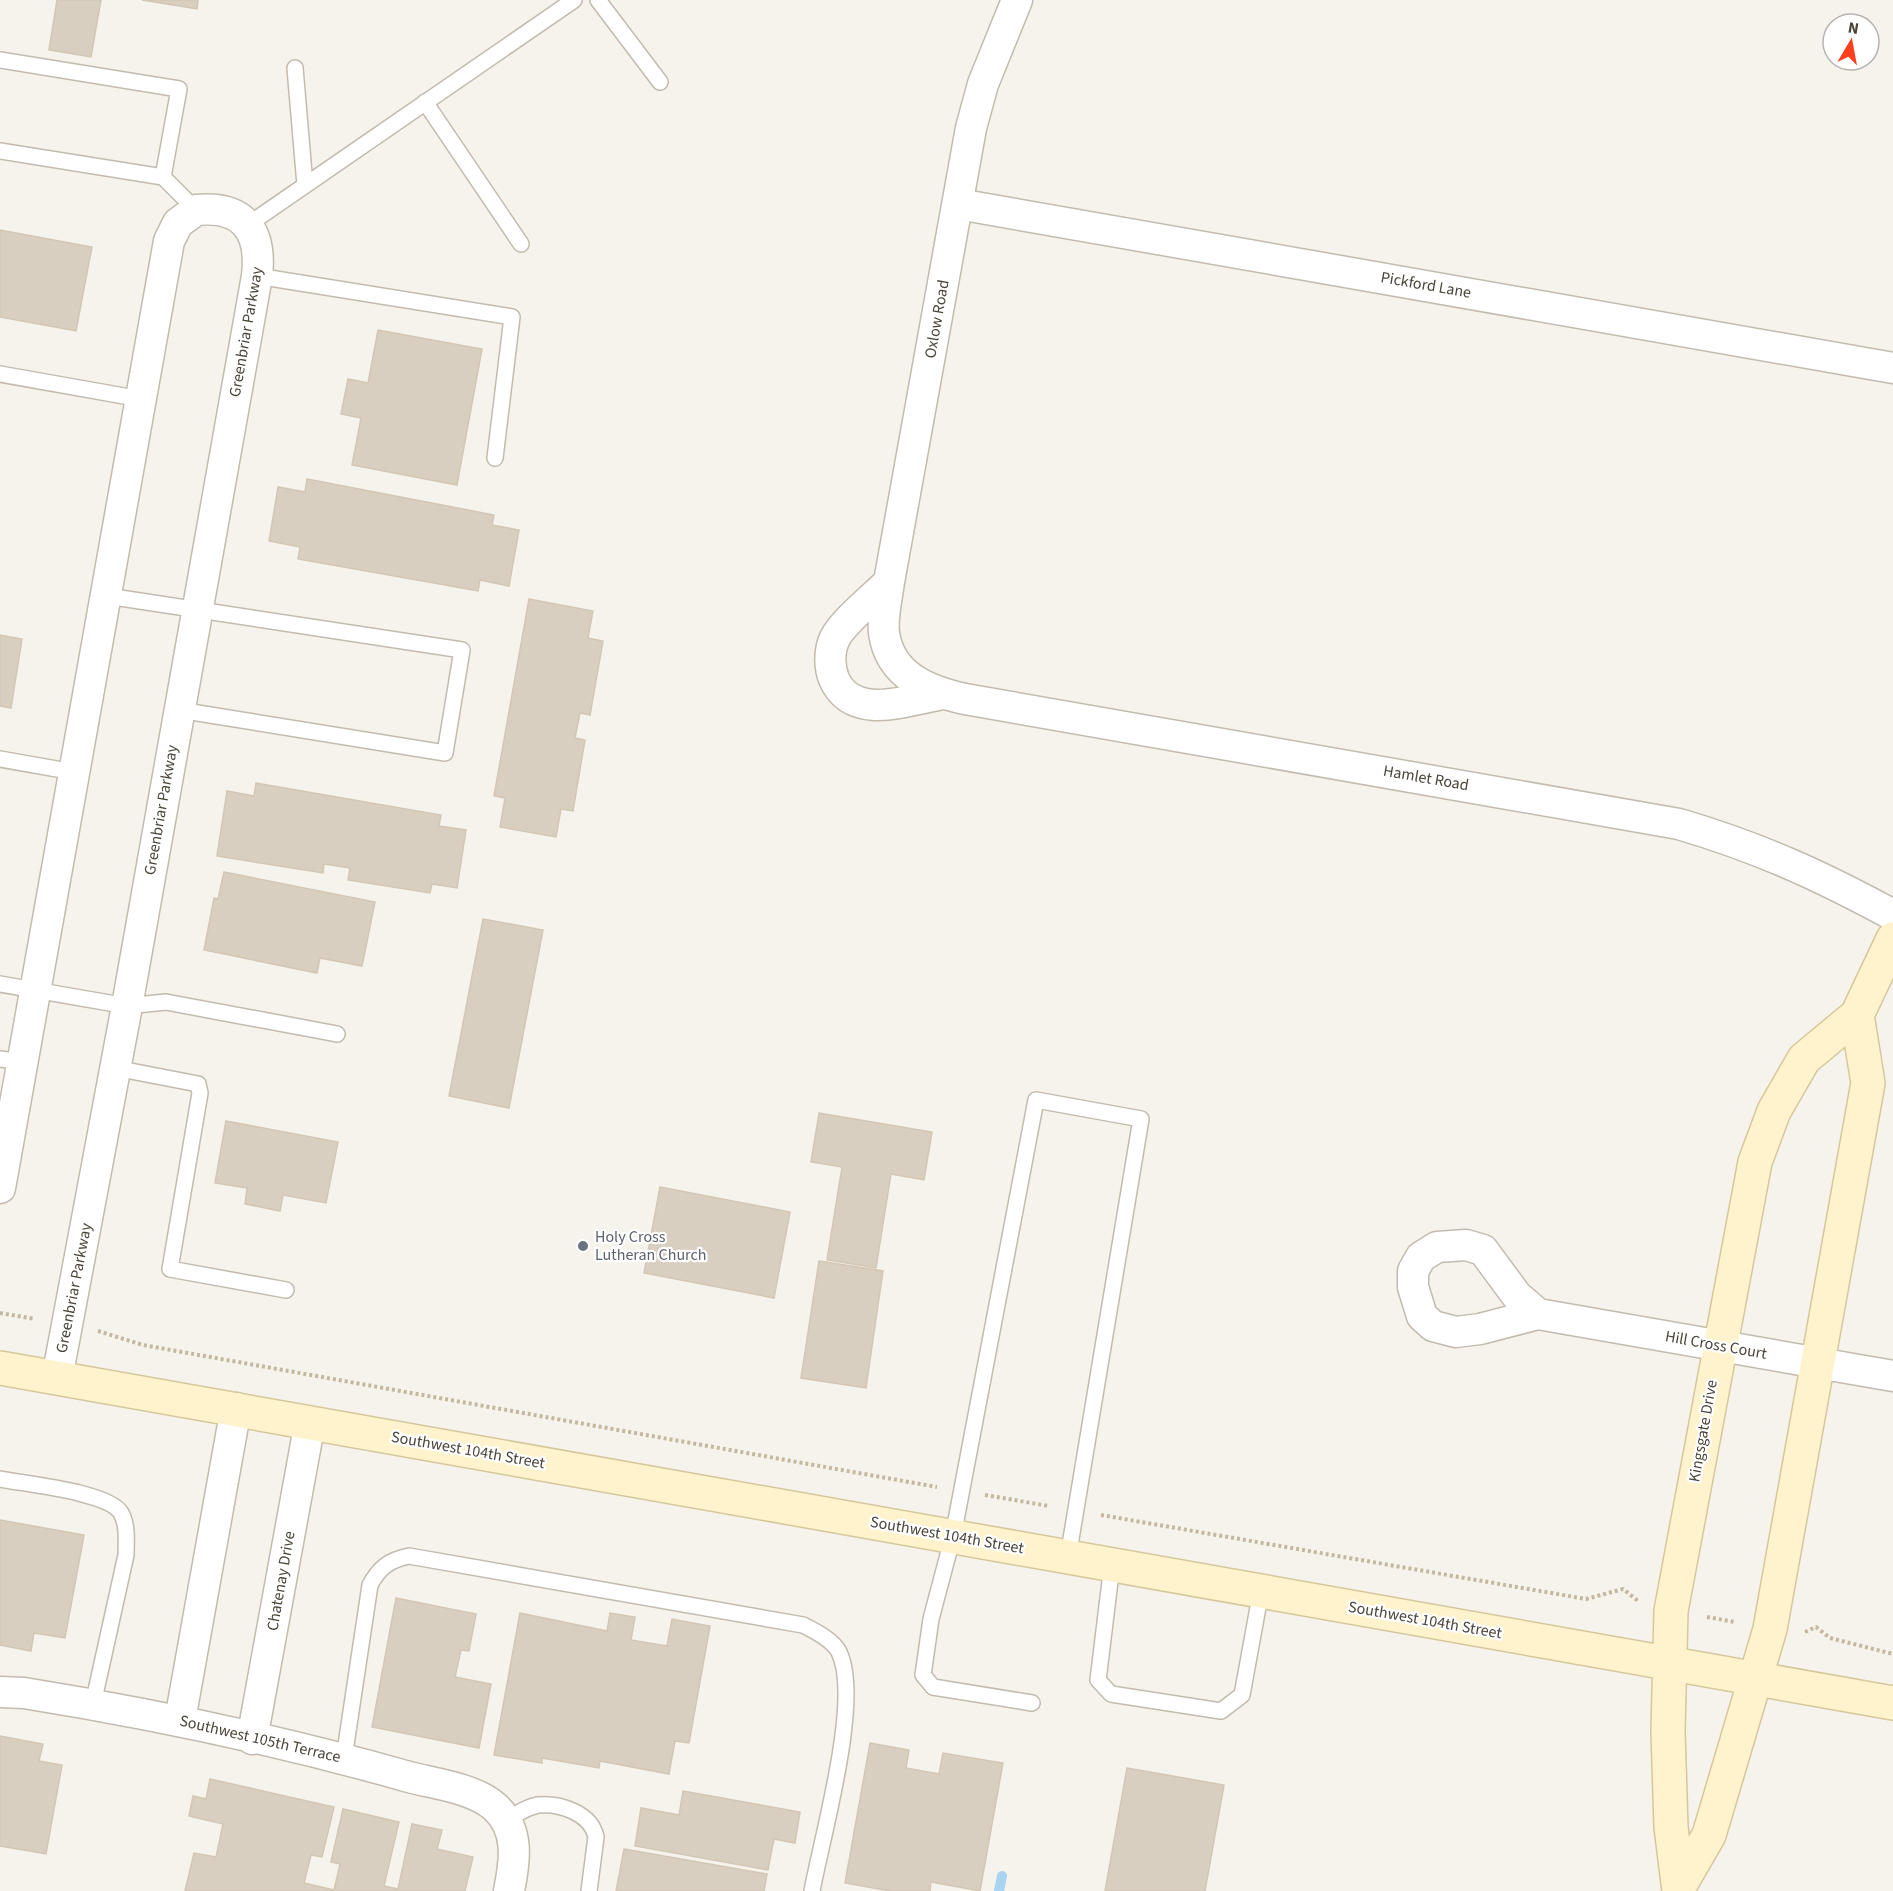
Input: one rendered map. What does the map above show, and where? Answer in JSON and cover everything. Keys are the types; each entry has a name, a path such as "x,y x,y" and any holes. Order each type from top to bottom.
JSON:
{"main road":[{"name":"Kingsgate Drive","path":"1680,1888 1671,1827 1671,1611 1718,1345 1755,1162 1774,1111 1804,1059 1857,1015 1893,939"},
{"name":"Kingsgate Drive","path":"1680,1888 1709,1835 1770,1629 1868,1083 1857,1015"},
{"name":"Southwest 104th Street","path":"0,1368 1893,1703"}],"street":[{"name":"Oxlow Road","path":"887,645 884,631 890,582 971,128 983,84 1017,0"},
{"name":"Pickford Lane","path":"958,204 1893,368"},
{"path":"0,1188 11,1061 34,990 170,241 178,223 196,210 207,209 231,213 249,224"},
{"name":"Greenbriar Parkway","path":"57,1378 127,1006 257,276 257,248 249,224"},
{"name":"Hamlet Road","path":"890,582 847,622 835,639 830,668 835,681 845,695 858,703 878,706 943,694"},
{"name":"Hamlet Road","path":"887,645 898,664 915,683 943,694 1679,824 1739,842 1781,858 1893,915"},
{"name":"Hill Cross Court","path":"1538,1314 1893,1376"},
{"path":"180,1720 236,1408"},
{"name":"Chatenay Drive","path":"252,1739 310,1422"},
{"name":"Southwest 105th Terrace","path":"0,1692 24,1693 180,1720 252,1739 344,1758 468,1793 493,1805 507,1820"},
{"path":"507,1820 513,1836 514,1865 509,1891"}],"lane":[{"path":"249,224 574,0"},
{"path":"598,0 660,82"},
{"path":"0,60 179,89 163,177"},
{"path":"295,68 305,185"},
{"path":"425,102 521,244"},
{"path":"0,151 163,177 196,210"},
{"path":"257,276 512,317 495,458"},
{"path":"0,374 141,399"},
{"path":"107,596 462,650 445,753 178,710"},
{"path":"0,759 74,772"},
{"path":"0,984 127,1006 166,1002 337,1034"},
{"path":"115,1068 198,1084 200,1093 170,1269 286,1290"},
{"path":"1032,1703 933,1687 922,1675 931,1619 953,1536 1035,1100 1142,1119 1068,1557"},
{"path":"0,1479 84,1494 109,1503 121,1512 126,1533 126,1555 93,1704"},
{"path":"344,1758 370,1585 378,1571 394,1559 409,1556 803,1625 838,1649 844,1665 847,1690 845,1723 812,1891"},
{"path":"1112,1565 1098,1680 1111,1694 1221,1711 1242,1695 1261,1591"},
{"path":"507,1820 537,1805 559,1806 586,1818 594,1829 596,1837 589,1891"}],"building":[{"path":"57,0 101,0 91,57 49,50"},
{"path":"142,0 198,0 197,9"},
{"path":"0,230 92,247 76,331 0,317"},
{"path":"378,330 482,349 457,485 352,465 361,418 341,414 348,379 368,383"},
{"path":"307,479 494,515 492,525 519,530 509,586 480,580 478,591 298,559 300,547 269,541 278,487 305,492"},
{"path":"529,599 593,611 588,638 603,641 590,715 580,713 575,738 585,740 573,811 561,809 556,837 500,827 505,798 494,796"},
{"path":"0,635 22,639 11,708 0,706"},
{"path":"256,783 441,815 439,826 466,830 457,888 432,884 430,893 348,880 350,868 324,864 323,873 217,856 227,791 254,796"},
{"path":"224,872 375,902 362,966 320,958 317,973 204,950 214,898 218,899"},
{"path":"483,919 543,930 509,1108 449,1096"},
{"path":"819,1113 932,1132 924,1180 891,1174 876,1268 827,1260 842,1167 811,1162"},
{"path":"226,1121 338,1142 326,1203 283,1195 280,1211 245,1204 247,1188 215,1183"},
{"path":"660,1187 790,1212 774,1298 644,1273"},
{"path":"819,1261 883,1271 866,1388 801,1378"},
{"path":"0,1520 84,1535 65,1638 34,1633 31,1651 0,1645"},
{"path":"396,1598 476,1614 469,1651 461,1650 455,1677 491,1684 479,1748 372,1727"},
{"path":"520,1613 607,1631 610,1613 635,1617 631,1640 667,1646 672,1619 710,1626 689,1743 675,1741 669,1774 600,1761 599,1768 542,1758 542,1763 494,1755"},
{"path":"0,1736 43,1744 39,1761 62,1765 46,1854 0,1846"},
{"path":"870,1743 909,1750 906,1768 939,1774 943,1753 1003,1763 980,1891 931,1882 930,1891 890,1891 845,1883"},
{"path":"1127,1768 1224,1785 1205,1891 1105,1891"},
{"path":"210,1779 334,1807 322,1857 311,1855 304,1883 334,1890 340,1864 331,1862 343,1809 399,1822 384,1886 398,1889 412,1824 442,1830 437,1849 473,1857 465,1891 185,1891 194,1853 216,1857 223,1824 189,1816 193,1796 206,1799"},
{"path":"683,1791 800,1812 795,1843 774,1839 768,1870 635,1846 641,1808 679,1815"},
{"path":"624,1849 767,1874 764,1891 616,1891"}],"waterway":[{"path":"999,1891 1002,1876"}],"place":[{"name":"Holy Cross Lutheran Church","path":"583,1246"}]}
